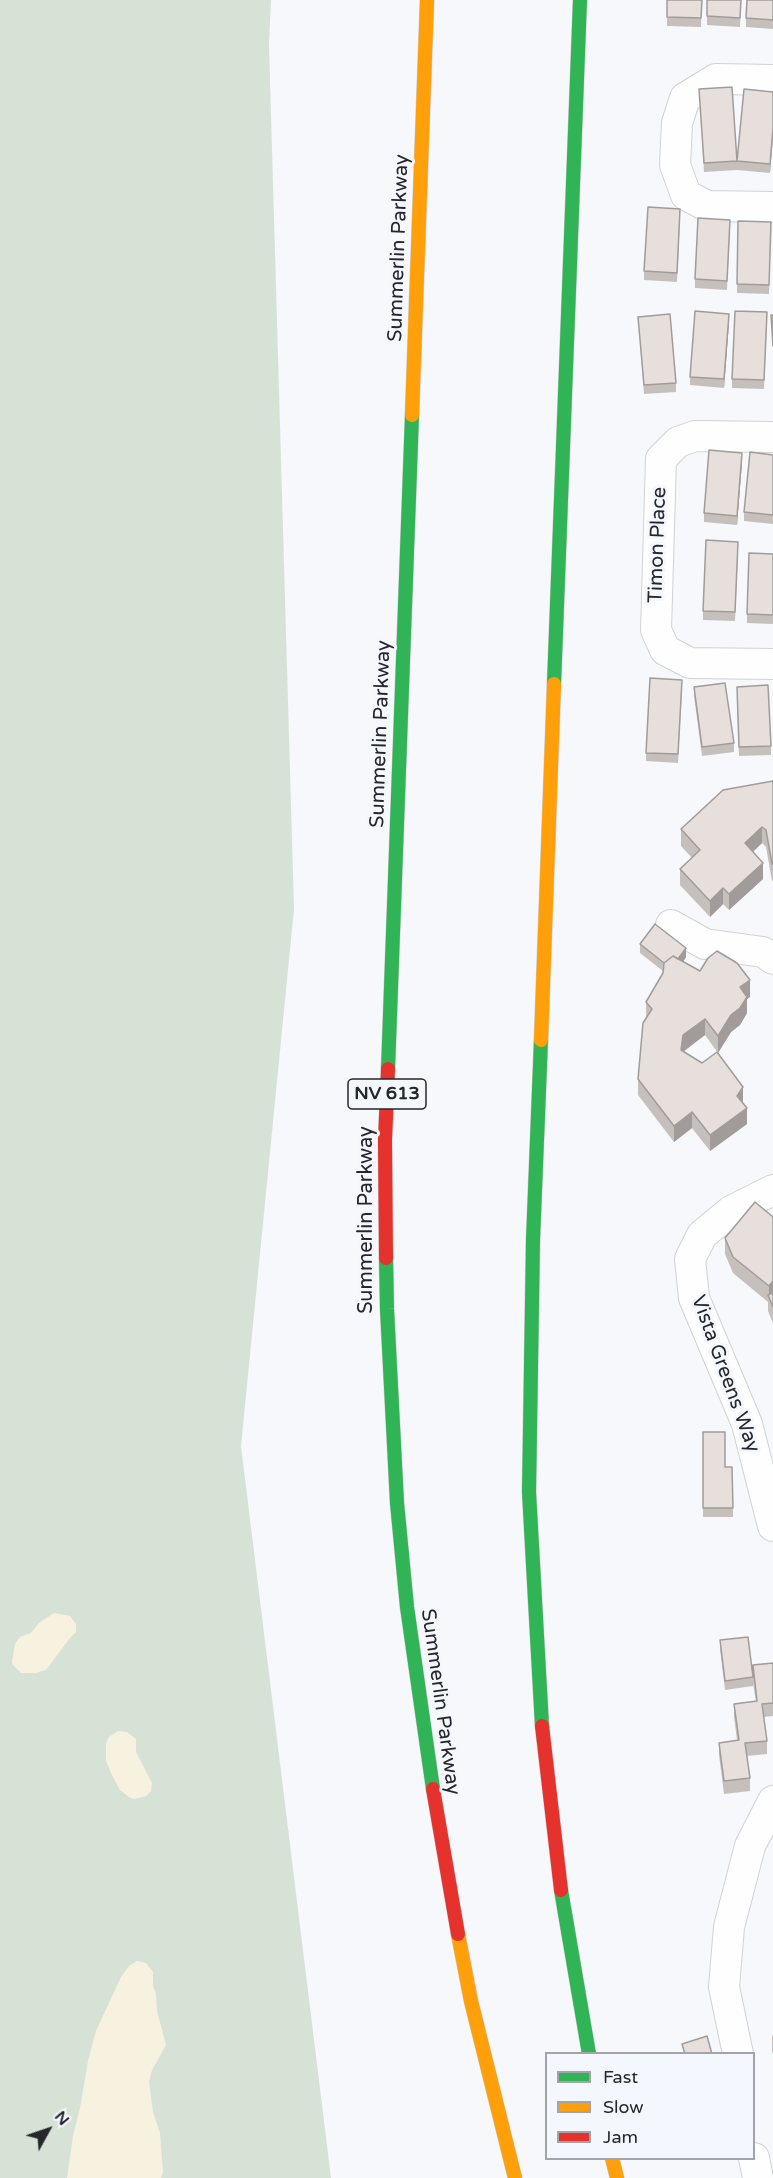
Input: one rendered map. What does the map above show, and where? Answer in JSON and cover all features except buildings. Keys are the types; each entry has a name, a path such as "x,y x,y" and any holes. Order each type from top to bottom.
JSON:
{"highway":[{"name":"Summerlin Parkway","path":"427,0 385,1140 389,1373 397,1503 418,1698 446,1874 469,1990 515,2178"},
{"path":"580,0 533,1240 529,1492 540,1713 561,1889 589,2052"},
{"path":"612,2160 617,2178"}],"street":[{"path":"773,80 716,79 686,98 677,123 675,165 686,195 707,206 773,207"},
{"name":"Timon Place","path":"773,437 695,436 678,442 661,459 656,630 665,650 690,663 773,664"},
{"path":"671,925 705,944 763,952 773,958"},
{"name":"Vista Greens Way","path":"773,1190 731,1211 702,1235 690,1259 694,1298 747,1424 773,1526"},
{"path":"738,2052 724,1987 729,1927 750,1846 773,1801"},
{"path":"754,2160 758,2178"}],"shaded area":[{"path":"0,0 271,0 269,45 294,909 241,1446 331,2178 0,2178"}],"sand":[{"path":"54,1613 70,1616 76,1624 76,1632 46,1670 21,1673 12,1662 15,1644 20,1637 31,1633 39,1623"},
{"path":"118,1731 127,1732 136,1739 136,1752 152,1783 151,1791 146,1796 134,1799 129,1797 120,1790 111,1773 106,1761 106,1743 109,1737"},
{"path":"137,1961 146,1963 153,1972 157,2011 166,2045 152,2070 149,2082 153,2112 160,2133 163,2172 161,2178 67,2178 73,2136 96,2031 121,1977 129,1966"}],"traffic: fast":[{"path":"554,684 580,0"},
{"path":"388,1069 412,415"},
{"path":"541,1040 533,1240 529,1492 542,1726"},
{"path":"386,1258 397,1503 407,1607 433,1789"},
{"path":"561,1890 589,2052"}],"traffic: slow":[{"path":"412,415 427,0"},
{"path":"541,1040 554,684"},
{"path":"458,1934 471,2001 515,2178"},
{"path":"612,2160 617,2178"}],"traffic: jam":[{"path":"386,1258 385,1140 388,1069"},
{"path":"542,1726 561,1890"},
{"path":"433,1789 458,1934"}]}
